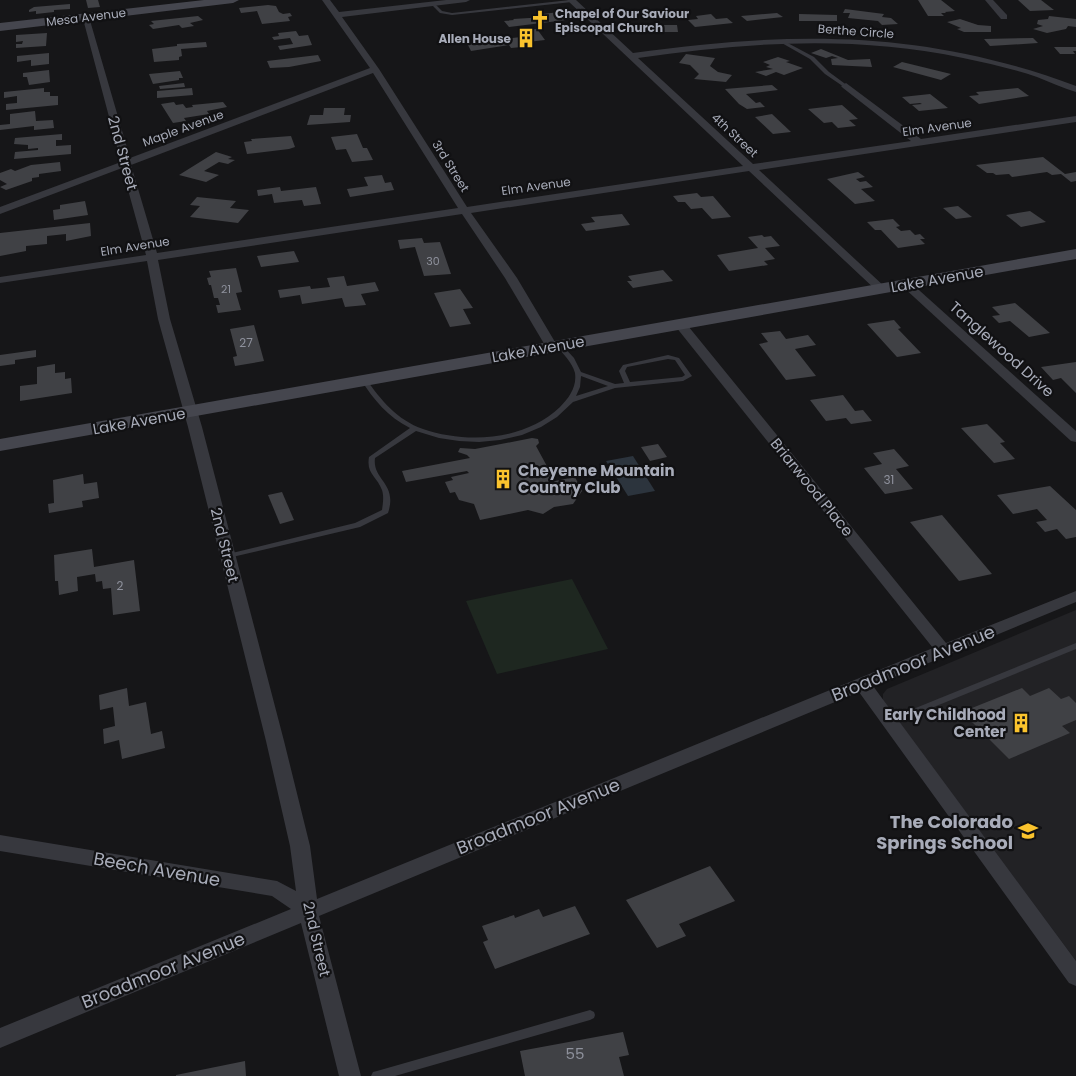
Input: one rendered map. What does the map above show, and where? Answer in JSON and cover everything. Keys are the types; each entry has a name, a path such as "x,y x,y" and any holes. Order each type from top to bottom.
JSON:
{"main road":[{"name":"Mesa Avenue","path":"0,27 233,0"},
{"name":"Lake Avenue","path":"0,445 1076,254"}],"street":[{"name":"3rd Street","path":"326,0 375,70 464,210 556,346"},
{"path":"337,15 466,0"},
{"name":"4th Street","path":"572,0 881,289"},
{"path":"989,0 1004,17"},
{"name":"2nd Street","path":"86,17 152,256 164,319 228,556 297,837 308,910 350,1076"},
{"name":"Berthe Circle","path":"630,56 780,40 859,42 943,53 1026,72 1076,89"},
{"name":"Maple Avenue","path":"0,211 126,162 375,70"},
{"path":"846,86 919,142"},
{"name":"Elm Avenue","path":"0,280 1076,119"},
{"name":"Tanglewood Drive","path":"906,284 1076,438"},
{"name":"Briarwood Place","path":"680,324 944,651"},
{"name":"Broadmoor Avenue","path":"0,1038 1076,596"},
{"path":"862,684 1076,977"},
{"name":"Beech Avenue","path":"0,843 277,890 308,910"}],"lane":[{"path":"432,4 441,12 452,14 572,0"},
{"path":"780,40 812,58 827,73 846,86"},
{"path":"364,380 372,394 391,414 415,428 452,438 502,437 540,425 561,411 571,400 579,381 578,373 570,357 556,346"},
{"path":"571,400 614,386 629,385 683,379 689,376 677,359 668,357 625,366 622,371 629,385"},
{"path":"578,373 614,386"},
{"path":"228,556 357,525 384,511 388,496 384,483 372,471 370,464 372,456 415,428"},
{"path":"889,722 1076,646"},
{"path":"377,1076 590,1015"}],"shaded area":[{"path":"633,456 655,491 628,496 606,461"},
{"path":"572,579 608,649 497,674 466,601"},
{"name":"The Colorado Springs School","path":"1076,610 1076,961 883,701 883,694 887,689"}],"building":[{"path":"86,0 98,0 100,7 88,8"},
{"path":"918,0 941,0 955,11 941,13 944,16 928,16"},
{"path":"1018,0 1041,0 1054,10 1030,11"},
{"path":"70,4 70,9 36,14 36,11 29,12 34,7"},
{"path":"276,6 279,12 283,14 290,13 292,16 288,17 290,21 262,24 257,11 241,13 239,8"},
{"path":"845,9 884,14 882,17 891,18 898,24 882,25 878,21 848,18 850,13 843,13"},
{"name":"Chapel of Our Saviour Episcopal Church","path":"559,12 566,20 509,27 504,21 546,17 543,14"},
{"path":"777,13 783,17 747,21 741,16"},
{"path":"711,14 716,19 727,18 733,23 695,27 688,20 698,19 696,16"},
{"path":"799,14 837,15 837,21 799,21"},
{"path":"198,16 203,20 190,23 194,26 182,28 179,25 153,29 149,25 154,24 151,21"},
{"path":"1049,16 1076,19 1076,27 1068,26 1066,29 1047,33 1033,29 1043,26 1037,24 1038,20 1048,19"},
{"path":"960,19 978,25 991,26 991,32 964,32 957,29 961,28 947,22"},
{"path":"633,25 677,25 678,32 634,32"},
{"path":"574,27 579,32 565,33 561,29"},
{"name":"Allen House","path":"537,29 545,40 519,43 522,47 511,48 509,45 471,51 467,43 530,36 525,30"},
{"path":"296,31 299,36 308,35 312,45 280,50 278,46 293,44 290,38 274,40 272,37 279,36 278,33"},
{"path":"47,33 46,46 16,48 16,44 22,44 23,41 16,42 16,35"},
{"path":"1033,38 1038,43 990,46 984,39"},
{"path":"206,42 207,47 181,49 182,56 179,57 179,60 154,62 152,49 177,46 177,44"},
{"path":"1054,47 1076,47 1076,51 1073,51 1075,54 1060,54"},
{"path":"821,49 848,60 870,59 872,67 832,65 831,59 838,58 832,56 826,58 811,53"},
{"path":"49,53 49,64 31,66 31,60 17,62 17,56"},
{"path":"686,54 715,58 710,66 718,72 732,75 726,82 694,79 699,74 690,65 679,63"},
{"path":"318,55 321,61 289,67 270,68 267,61"},
{"path":"778,57 803,68 784,75 776,72 766,76 755,72 773,69 766,67 770,65 763,62"},
{"path":"902,62 951,74 941,80 893,67"},
{"path":"49,70 50,82 29,85 27,77 23,77 23,73"},
{"path":"180,71 183,78 179,78 179,80 153,84 149,74"},
{"path":"184,83 185,87 160,89 159,86"},
{"path":"772,85 778,90 746,94 756,103 760,102 765,107 747,109 739,104 725,89"},
{"path":"44,88 44,92 50,92 50,96 58,96 58,105 6,110 6,104 17,103 17,96 4,98 4,92"},
{"path":"192,88 193,95 157,98 157,91"},
{"path":"1018,88 1029,96 979,104 969,96 979,95 976,92"},
{"path":"930,94 948,108 919,111 912,105 922,104 910,104 902,97"},
{"path":"174,102 176,105 183,104 186,108 193,107 192,105 223,102 227,107 207,111 209,114 184,118 186,121 173,123 161,104"},
{"path":"842,105 858,119 849,120 856,126 838,128 832,122 824,123 808,109"},
{"path":"324,108 345,108 344,115 351,115 350,122 307,125 310,115 323,115"},
{"path":"35,111 36,121 53,120 54,128 34,130 34,126 0,130 0,125 10,124 10,114"},
{"path":"772,114 791,132 773,134 755,117"},
{"path":"62,134 62,140 56,140 56,146 71,145 71,154 14,159 15,152 38,150 38,148 28,149 28,145 14,144 15,138"},
{"path":"357,134 363,148 367,148 373,160 352,162 346,149 336,150 331,137"},
{"path":"291,136 295,147 247,154 244,142 252,141 251,139"},
{"path":"216,152 232,157 228,159 235,160 228,164 219,162 204,171 219,175 206,182 179,175"},
{"path":"1043,157 1065,174 1076,172 1076,181 1071,182 1061,174 1052,175 1047,172 1012,177 1009,174 996,175 987,173 976,165"},
{"path":"60,162 61,171 39,174 39,177 32,178 32,181 6,190 0,187 7,184 0,180 0,173 11,169 15,171 31,165"},
{"path":"858,172 865,177 856,179 860,182 866,181 873,187 861,189 875,201 855,204 827,179"},
{"path":"382,175 385,183 391,182 394,190 350,197 347,189 368,186 364,177"},
{"path":"280,187 281,191 316,187 321,204 304,206 302,200 274,203 272,194 258,196 257,190"},
{"path":"697,193 701,197 713,196 731,217 712,219 702,208 691,209 685,202 678,202 673,196"},
{"path":"197,197 236,201 230,208 249,210 238,223 190,217 200,206 190,205"},
{"path":"85,201 88,215 54,220 53,210 60,209 60,205"},
{"path":"958,206 972,217 956,219 943,208"},
{"path":"1030,211 1046,222 1021,227 1006,215"},
{"path":"622,214 630,225 586,231 581,224 595,222 591,217"},
{"path":"893,219 900,226 896,227 901,231 910,230 915,235 920,234 925,239 920,239 925,244 898,248 881,230 875,230 867,222"},
{"path":"90,223 91,236 66,241 66,234 47,236 47,244 26,246 26,251 0,256 0,233"},
{"path":"762,235 764,237 771,236 780,246 765,248 775,259 764,261 768,265 729,271 717,255 758,248 748,237"},
{"path":"422,238 424,243 440,242 451,274 424,276 415,247 400,249 398,240"},
{"path":"294,251 299,262 261,267 257,256"},
{"path":"236,268 242,292 236,293 241,310 218,313 216,305 220,305 218,298 214,298 211,285 209,285 207,278 211,277 209,271"},
{"path":"663,270 673,281 633,288 627,281 632,281 628,276"},
{"path":"344,276 347,286 375,282 379,291 361,294 366,305 345,307 342,298 302,304 300,295 280,298 278,290 310,286 311,289 330,287 327,278"},
{"path":"460,289 473,308 463,309 471,324 450,327 434,293"},
{"path":"1015,303 1050,333 1029,337 1010,321 999,323 992,316 1000,315 992,307"},
{"path":"894,320 901,328 898,329 921,353 897,357 867,324"},
{"path":"254,325 264,361 235,366 233,357 237,356 230,329"},
{"path":"780,331 786,339 808,335 816,345 795,349 816,376 786,380 759,344 768,342 761,333"},
{"path":"36,350 36,357 15,360 15,364 0,366 0,355"},
{"path":"1076,362 1076,393 1061,378 1053,380 1041,367"},
{"path":"55,364 55,373 65,372 65,379 71,378 72,393 20,401 20,386 37,384 37,367"},
{"path":"843,395 855,411 863,410 872,421 851,424 846,418 826,421 810,400"},
{"path":"987,424 1005,442 1000,443 1015,459 994,463 961,428"},
{"name":"Cheyenne Mountain Country Club","path":"532,438 538,439 539,443 536,446 555,481 575,477 582,491 573,504 554,507 543,514 528,510 480,520 474,504 459,500 455,492 450,493 445,482 453,480 451,477 469,473 467,471 406,482 402,471 470,458 458,452 460,448 475,449"},
{"path":"658,444 667,457 650,461 641,447"},
{"path":"894,449 909,466 896,469 913,489 885,494 864,468 882,464 873,453"},
{"path":"83,474 84,484 97,482 99,498 82,501 83,507 49,513 48,504 54,503 53,480"},
{"path":"1050,486 1076,510 1076,537 1066,539 1057,529 1045,532 1036,522 1047,520 1037,509 1013,514 997,495"},
{"path":"282,492 294,520 280,524 268,495"},
{"path":"942,515 992,574 959,581 910,522"},
{"path":"92,549 94,567 134,560 140,611 113,615 111,588 103,589 102,581 96,582 95,574 77,577 78,591 59,595 58,581 55,581 54,555"},
{"path":"127,688 129,706 146,702 151,734 162,731 165,748 122,759 119,740 104,744 103,729 115,726 113,707 100,710 99,695"},
{"name":"Early Childhood Center","path":"1022,688 1030,696 1049,688 1061,699 1069,696 1076,703 1076,720 1062,726 1070,733 1009,759 962,712"},
{"path":"710,866 735,901 679,924 686,936 657,948 626,900"},
{"path":"575,906 590,934 495,969 483,942 488,940 482,926 514,915 515,918 539,909 543,917"},
{"path":"623,1032 629,1055 619,1057 624,1076 525,1076 520,1051"},
{"path":"245,1061 246,1076 176,1076 176,1075"}],"place":[{"name":"Chapel of Our Saviour Episcopal Church","path":"540,20"},
{"name":"Allen House","path":"526,38"},
{"name":"Cheyenne Mountain Country Club","path":"503,479"},
{"name":"Early Childhood Center","path":"1021,723"},
{"name":"The Colorado Springs School","path":"1028,831"}]}
